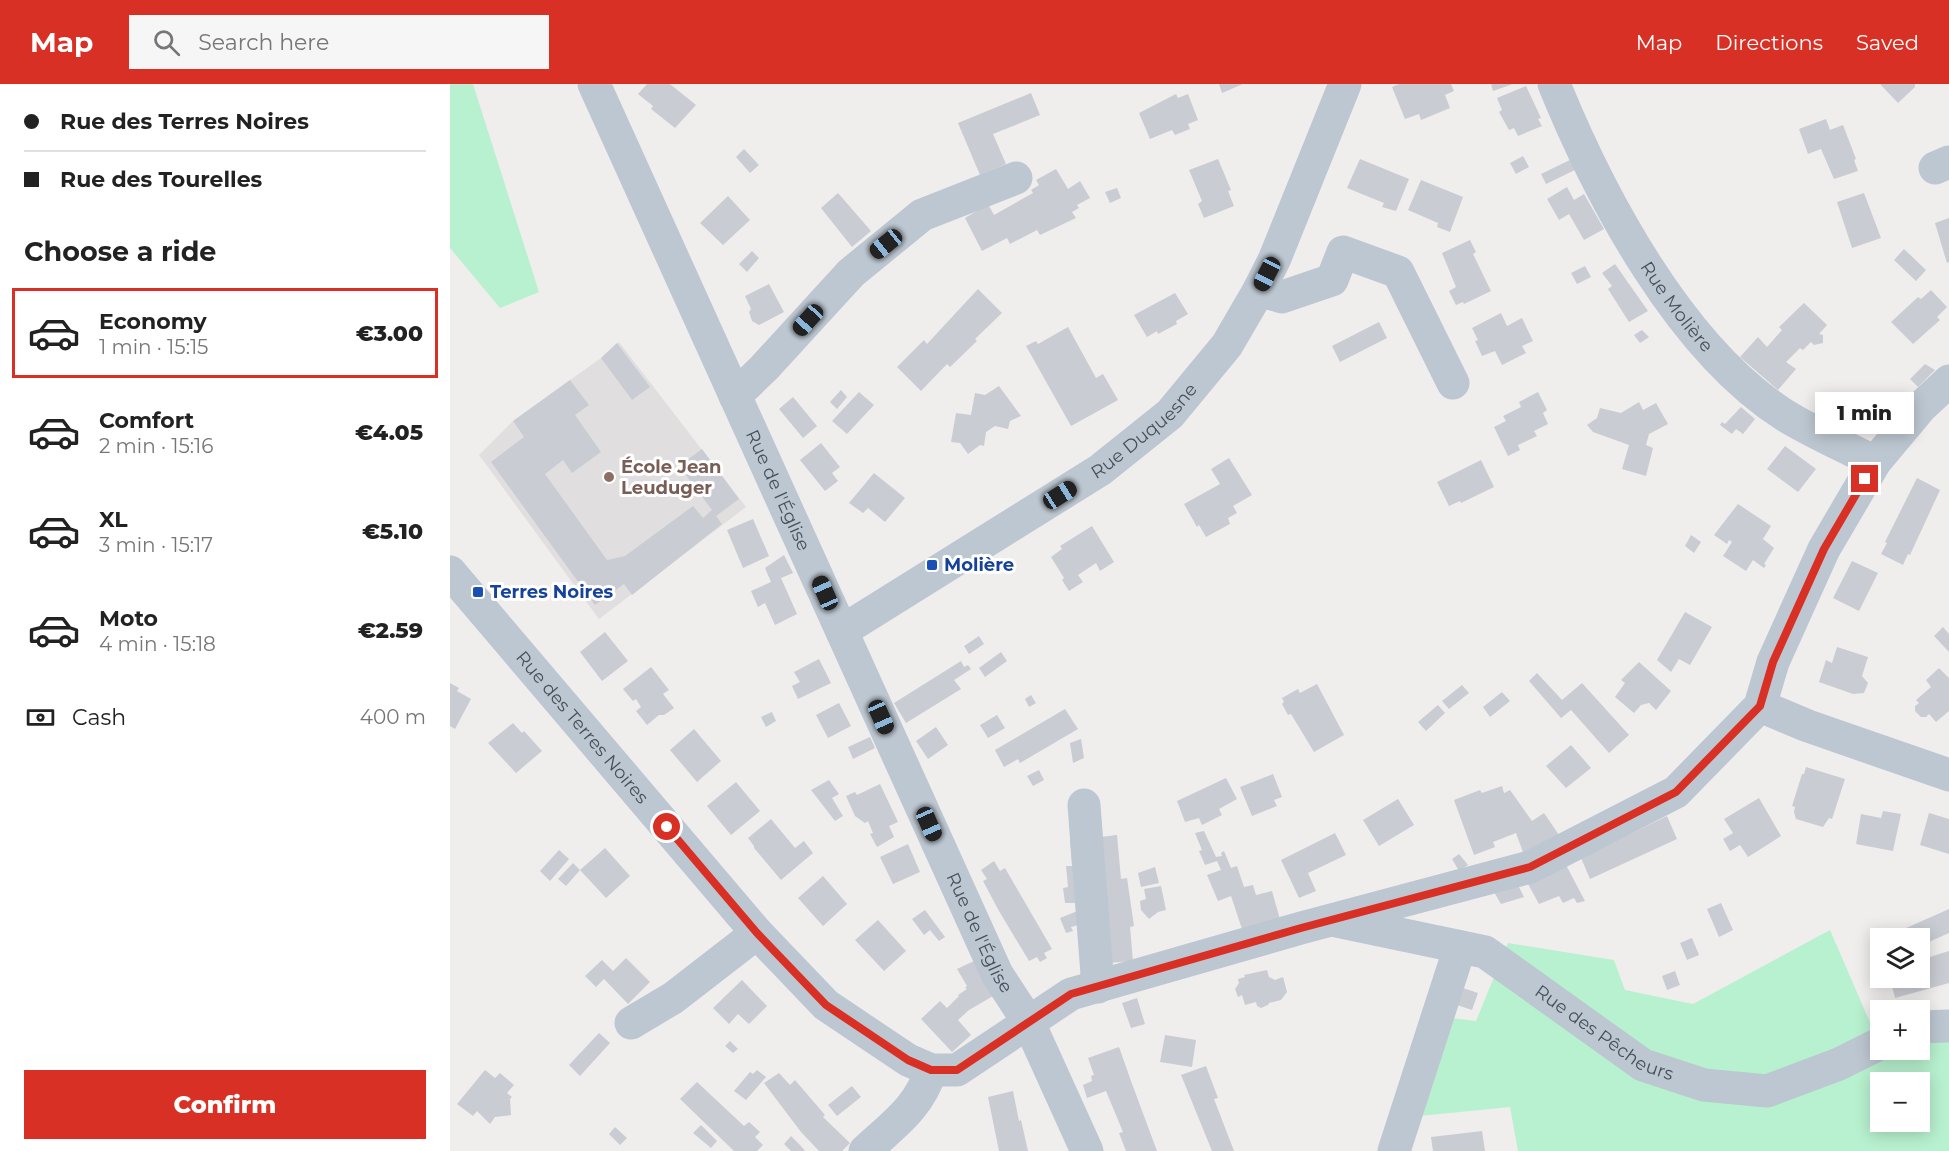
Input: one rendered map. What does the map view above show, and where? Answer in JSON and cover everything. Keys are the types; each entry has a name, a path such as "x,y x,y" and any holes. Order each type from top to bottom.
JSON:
{"street":[{"name":"Rue de l'Église","path":"594,84 997,974 1029,1023 1086,1151"},
{"name":"Rue Duquesne","path":"842,631 1100,470 1170,414 1227,345 1259,290 1275,258 1345,84"},
{"name":"Rue Molière","path":"1554,84 1575,135 1636,249 1671,302 1708,348 1740,381 1786,416 1875,462"},
{"path":"735,396 764,368 851,273 922,215 1016,178"},
{"path":"1259,290 1282,297 1332,280 1343,252 1398,272 1453,383"},
{"path":"865,1151 916,1104 926,1087 931,1070 957,1070 1071,994 1301,928 1530,867 1676,792 1760,706 1773,662 1824,549 1875,462 1921,407 1949,381"},
{"name":"Rue des Terres Noires","path":"450,572 757,933 826,1005 908,1060 931,1070"},
{"path":"1760,706 1808,726 1949,775"},
{"path":"1904,759 1949,759"},
{"path":"1084,805 1098,987"},
{"name":"Rue des Pêcheurs","path":"1332,920 1485,952 1643,1065 1704,1085 1767,1091 1839,1064 1870,1048"},
{"path":"631,1023 673,998 757,933"},
{"path":"1395,1151 1460,947"},
{"path":"1930,1027 1949,1026"}],"shaded area":[{"name":"École Jean Leuduger","path":"619,342 746,507 599,619 479,455 513,421 601,358"}],"green space":[{"path":"450,84 473,84 539,292 500,308 450,248"},
{"path":"1830,930 1870,1022 1870,1060 1930,1060 1930,1043 1949,1042 1949,1151 1518,1151 1510,1107 1420,1116 1451,1018 1476,1021 1508,943 1614,960 1625,990 1693,1004"}],"building":[{"path":"647,84 670,84 696,105 675,128 651,109 653,106 638,94"},
{"path":"1219,84 1243,84 1222,93"},
{"path":"1399,84 1451,84 1454,91 1445,95 1450,108 1421,120 1419,114 1405,119 1392,87"},
{"path":"1491,84 1513,84 1493,91"},
{"path":"1880,84 1915,84 1915,87 1898,103"},
{"path":"1526,86 1541,118 1538,119 1542,126 1518,136 1514,128 1509,130 1499,112 1502,110 1497,98"},
{"path":"1031,93 1040,115 993,134 1006,164 980,175 958,123"},
{"path":"1176,94 1178,98 1188,94 1198,120 1188,124 1190,129 1175,135 1172,130 1150,139 1139,113"},
{"path":"1826,119 1830,130 1843,125 1856,159 1854,160 1858,171 1834,179 1821,149 1808,154 1799,129"},
{"path":"744,149 759,165 750,173 736,157"},
{"path":"1523,156 1529,167 1516,174 1510,163"},
{"path":"1218,159 1231,190 1228,191 1234,206 1204,218 1198,204 1202,201 1189,170"},
{"path":"1360,159 1409,179 1396,211 1382,207 1384,203 1347,188"},
{"path":"1572,159 1577,169 1546,184 1541,174"},
{"path":"1056,169 1068,189 1080,181 1090,198 1077,205 1079,208 1072,212 1076,218 1040,235 1037,230 1010,244 1007,238 982,251 965,218 988,204 994,215 1033,193 1031,190 1039,185 1036,180"},
{"path":"1421,180 1463,197 1450,232 1437,227 1438,223 1408,210"},
{"path":"1567,187 1574,200 1584,194 1604,229 1584,240 1569,214 1559,220 1547,199"},
{"path":"1117,188 1121,198 1110,203 1105,192"},
{"path":"838,193 871,231 852,247 821,208"},
{"path":"1864,193 1881,238 1852,248 1837,202"},
{"path":"728,196 750,220 723,245 700,223"},
{"path":"1949,218 1949,262 1947,263 1935,223"},
{"path":"1470,240 1476,252 1473,254 1491,291 1464,304 1463,302 1456,305 1449,291 1456,287 1442,253"},
{"path":"1904,249 1926,270 1916,281 1894,260"},
{"path":"752,251 759,258 747,272 739,264"},
{"path":"1615,264 1648,311 1629,322 1608,289 1612,286 1602,273"},
{"path":"1585,266 1591,277 1577,284 1571,273"},
{"path":"769,284 784,312 759,325 752,321 749,312 751,309 745,296"},
{"path":"978,289 1002,313 950,367 947,364 921,391 897,367 924,340 927,344"},
{"path":"1931,290 1947,307 1937,317 1940,320 1913,344 1891,322 1918,297 1921,299"},
{"path":"1175,293 1188,314 1176,321 1177,324 1147,337 1134,315"},
{"path":"1804,303 1827,325 1819,334 1823,335 1823,343 1814,345 1811,342 1803,350 1800,348 1786,362 1796,369 1778,390 1740,357 1758,337 1767,347 1782,330 1779,327"},
{"path":"1501,313 1507,326 1522,318 1533,341 1522,346 1526,353 1502,365 1495,351 1482,356 1472,328"},
{"path":"1379,322 1387,338 1340,362 1332,346"},
{"path":"1068,327 1096,378 1103,374 1118,400 1071,426 1026,346 1036,341 1038,344"},
{"path":"1642,330 1649,337 1640,343 1634,335"},
{"path":"617,343 650,387 632,400 601,358"},
{"path":"1925,364 1935,370 1918,387 1910,379"},
{"path":"570,380 589,405 575,415 601,452 572,473 563,460 545,474 607,560 625,556 693,506 703,518 712,510 679,466 702,449 739,499 716,516 722,524 632,595 624,584 595,605 491,462 524,437 513,421"},
{"path":"999,386 1021,416 1010,421 1008,429 995,426 986,432 984,446 980,445 968,454 960,443 951,442 956,413 971,415 975,393 985,395"},
{"path":"841,390 847,397 837,409 830,402"},
{"path":"859,392 874,405 847,434 832,421"},
{"path":"1538,392 1547,410 1543,413 1548,424 1534,431 1537,436 1518,445 1520,450 1508,456 1494,427 1506,421 1503,416 1521,407 1519,402"},
{"path":"793,397 817,426 803,438 779,409"},
{"path":"1639,402 1643,410 1656,403 1668,424 1649,434 1646,445 1653,448 1646,476 1622,469 1629,445 1593,432 1587,425 1597,418 1600,408 1621,413"},
{"path":"1741,407 1755,419 1743,434 1736,429 1732,434 1720,425 1722,422 1725,424"},
{"path":"821,443 840,467 832,473 838,481 825,491 800,460"},
{"path":"1785,446 1816,469 1798,492 1767,469"},
{"path":"1229,458 1252,495 1233,506 1237,513 1228,518 1230,524 1206,537 1199,525 1197,527 1184,504 1220,484 1211,469"},
{"path":"1481,460 1494,487 1461,503 1460,501 1449,506 1437,482"},
{"path":"874,473 905,498 885,522 868,508 863,513 849,503"},
{"path":"1917,478 1940,490 1910,555 1908,554 1903,565 1881,554"},
{"path":"1738,504 1771,526 1763,539 1774,548 1764,568 1753,560 1746,571 1723,556 1732,542 1729,540 1727,544 1714,535"},
{"path":"753,519 769,556 743,568 727,530"},
{"path":"1092,526 1114,562 1100,571 1096,563 1078,575 1083,582 1069,591 1051,557 1062,549 1060,546"},
{"path":"1691,535 1701,542 1694,553 1685,546"},
{"path":"784,555 793,573 781,578 797,614 775,625 765,603 758,607 751,591 771,582 765,568"},
{"path":"1852,561 1878,573 1859,611 1833,598"},
{"path":"1685,612 1712,627 1690,665 1679,659 1671,672 1657,660"},
{"path":"1943,627 1949,634 1949,652 1934,636"},
{"path":"605,632 628,661 602,681 580,652"},
{"path":"979,636 984,644 969,654 964,646"},
{"path":"1837,647 1868,657 1862,676 1868,683 1864,693 1853,694 1819,682 1826,660 1832,663"},
{"path":"1001,652 1007,661 985,677 979,668"},
{"path":"819,659 831,683 798,699 792,686 800,682 794,672"},
{"path":"961,661 964,667 968,665 971,669 954,680 961,689 906,723 894,703"},
{"path":"1639,662 1671,691 1656,710 1649,703 1641,705 1634,713 1615,697 1625,683 1621,680"},
{"path":"651,667 669,690 663,694 674,708 664,715 659,715 647,725 636,711 641,707 636,699 633,701 623,689"},
{"path":"1939,668 1949,678 1949,711 1936,722 1929,714 1921,717 1915,711 1915,706 1919,703 1916,700 1931,687 1926,680"},
{"path":"1537,673 1562,700 1582,683 1629,735 1609,753 1571,710 1561,718 1529,681"},
{"path":"450,683 459,688 457,691 471,699 455,729 450,726"},
{"path":"1317,684 1344,735 1314,752 1291,714 1288,715 1282,704 1284,702 1282,698 1298,689 1300,693"},
{"path":"1462,685 1469,693 1449,709 1442,701"},
{"path":"1502,692 1510,701 1490,717 1483,707"},
{"path":"1031,695 1036,703 1029,707 1025,699"},
{"path":"839,703 851,726 828,738 816,715"},
{"path":"1438,705 1445,713 1426,731 1418,722"},
{"path":"1065,709 1078,729 1020,763 1018,759 1004,767 995,750"},
{"path":"772,712 776,721 766,727 761,717"},
{"path":"997,715 1005,728 988,738 980,725"},
{"path":"513,723 522,733 524,731 542,751 516,773 488,743"},
{"path":"936,727 948,745 928,759 916,741"},
{"path":"694,729 721,761 697,782 670,750"},
{"path":"870,737 875,748 853,759 848,747"},
{"path":"1081,739 1084,758 1073,763 1070,743"},
{"path":"1571,745 1591,768 1566,788 1546,766"},
{"path":"1806,767 1845,779 1832,819 1829,818 1823,827 1796,819 1795,807 1792,806"},
{"path":"1039,770 1044,780 1033,786 1027,776"},
{"path":"1273,774 1282,797 1274,800 1277,806 1252,816 1240,787"},
{"path":"1226,778 1237,799 1219,809 1222,815 1202,825 1199,818 1185,822 1177,801"},
{"path":"829,780 839,794 832,798 843,816 835,821 811,790"},
{"path":"736,782 760,811 731,835 707,806"},
{"path":"880,784 898,822 889,826 894,837 877,847 870,834 873,833 868,821 865,823 855,816 846,796 855,792 857,795"},
{"path":"1502,786 1504,793 1510,790 1532,821 1544,813 1559,835 1524,855 1516,833 1493,842 1495,847 1474,855 1454,800 1480,790 1482,793"},
{"path":"1759,798 1781,836 1748,857 1740,845 1730,851 1723,839 1733,833 1724,819"},
{"path":"1398,799 1414,825 1379,846 1363,820"},
{"path":"1883,811 1901,814 1893,851 1856,844 1861,814 1881,818"},
{"path":"1929,813 1949,819 1949,854 1920,845"},
{"path":"1667,816 1677,839 1590,879 1581,858"},
{"path":"771,819 795,848 804,841 813,853 781,880 748,838"},
{"path":"1204,831 1216,857 1222,856 1221,853 1224,851 1231,868 1237,866 1244,887 1253,885 1256,895 1272,891 1281,923 1243,932 1231,896 1218,901 1207,875 1221,870 1217,861 1205,865 1195,833"},
{"path":"1335,833 1346,855 1308,873 1316,891 1299,898 1281,860"},
{"path":"1117,835 1121,879 1127,878 1134,926 1130,927 1133,961 1108,963 1093,838"},
{"path":"1080,839 1090,922 1071,927 1073,931 1066,933 1060,918 1080,910 1077,903 1065,903 1063,888 1068,887 1066,866 1072,866 1070,840"},
{"path":"908,844 920,872 893,884 880,857"},
{"path":"605,848 630,876 606,898 580,870"},
{"path":"559,850 569,859 550,881 540,871"},
{"path":"1459,854 1468,865 1459,871 1452,859"},
{"path":"994,861 1000,871 1005,868 1052,949 1044,953 1047,958 1040,962 1037,957 1029,961 983,881 987,879 981,870"},
{"path":"573,863 580,870 566,886 558,879"},
{"path":"1566,865 1585,901 1577,903 1574,898 1563,903 1559,896 1539,904 1527,882"},
{"path":"1155,867 1159,883 1141,887 1138,873"},
{"path":"823,876 847,904 823,926 798,898"},
{"path":"1518,885 1524,897 1501,904 1494,892"},
{"path":"1161,886 1166,910 1158,912 1149,919 1141,910 1140,901 1146,899 1144,889"},
{"path":"1721,903 1733,930 1719,937 1707,909"},
{"path":"1949,909 1949,933 1930,942 1930,928 1906,928"},
{"path":"925,910 945,937 939,941 930,930 924,935 912,919"},
{"path":"878,920 906,951 884,971 855,940"},
{"path":"1692,938 1699,955 1687,960 1680,943"},
{"path":"1949,951 1949,983 1895,998 1892,988 1930,988 1930,957"},
{"path":"626,958 650,982 628,1004 604,979 596,987 585,976 602,960 613,971"},
{"path":"976,960 993,996 969,1010 958,1020 971,1035 952,1052 921,1019 940,1001 947,1008 958,995 967,989 957,969"},
{"path":"1267,970 1269,977 1275,980 1283,977 1287,992 1281,1000 1261,1008 1256,1002 1245,1005 1242,995 1238,997 1235,989 1239,983 1238,979 1245,977 1244,975"},
{"path":"1675,971 1680,985 1667,990 1662,976"},
{"path":"742,980 767,1006 749,1024 738,1014 729,1024 713,1008"},
{"path":"1460,987 1478,993 1472,1010 1454,1004"},
{"path":"1137,998 1145,1024 1131,1028 1122,1003"},
{"path":"599,1033 610,1043 580,1076 569,1065"},
{"path":"1165,1035 1196,1040 1192,1067 1160,1062"},
{"path":"730,1041 738,1049 733,1053 725,1046"},
{"path":"1119,1047 1157,1151 1126,1151 1119,1133 1123,1132 1106,1091 1087,1098 1083,1085 1092,1081 1091,1076 1094,1075 1088,1058"},
{"path":"1206,1066 1218,1098 1214,1099 1234,1151 1212,1151 1181,1075"},
{"path":"485,1070 495,1078 500,1073 514,1085 507,1093 512,1097 510,1099 511,1115 495,1117 490,1124 477,1111 473,1116 457,1104"},
{"path":"757,1070 766,1077 746,1100 734,1091 750,1072 753,1074"},
{"path":"779,1073 790,1085 795,1080 825,1115 823,1117 850,1143 842,1151 819,1151 801,1132 764,1083"},
{"path":"697,1082 744,1126 749,1122 760,1132 755,1137 763,1145 757,1151 734,1151 680,1099"},
{"path":"852,1086 861,1097 837,1116 828,1105"},
{"path":"1013,1091 1028,1151 999,1151 988,1097"},
{"path":"701,1125 717,1141 711,1148 693,1133"},
{"path":"615,1127 627,1138 620,1145 609,1134"},
{"path":"1482,1131 1485,1151 1433,1151 1431,1137"},
{"path":"791,1136 805,1151 791,1151 784,1144"}],"place":[{"name":"École Jean Leuduger","path":"609,477"},
{"name":"Molière","path":"932,565"},
{"name":"Terres Noires","path":"478,592"}],"route":[{"path":"667,827 757,933 826,1005 908,1060 931,1070 957,1070 1071,994 1301,928 1530,867 1676,792 1760,706 1773,662 1824,549 1865,479"}]}
